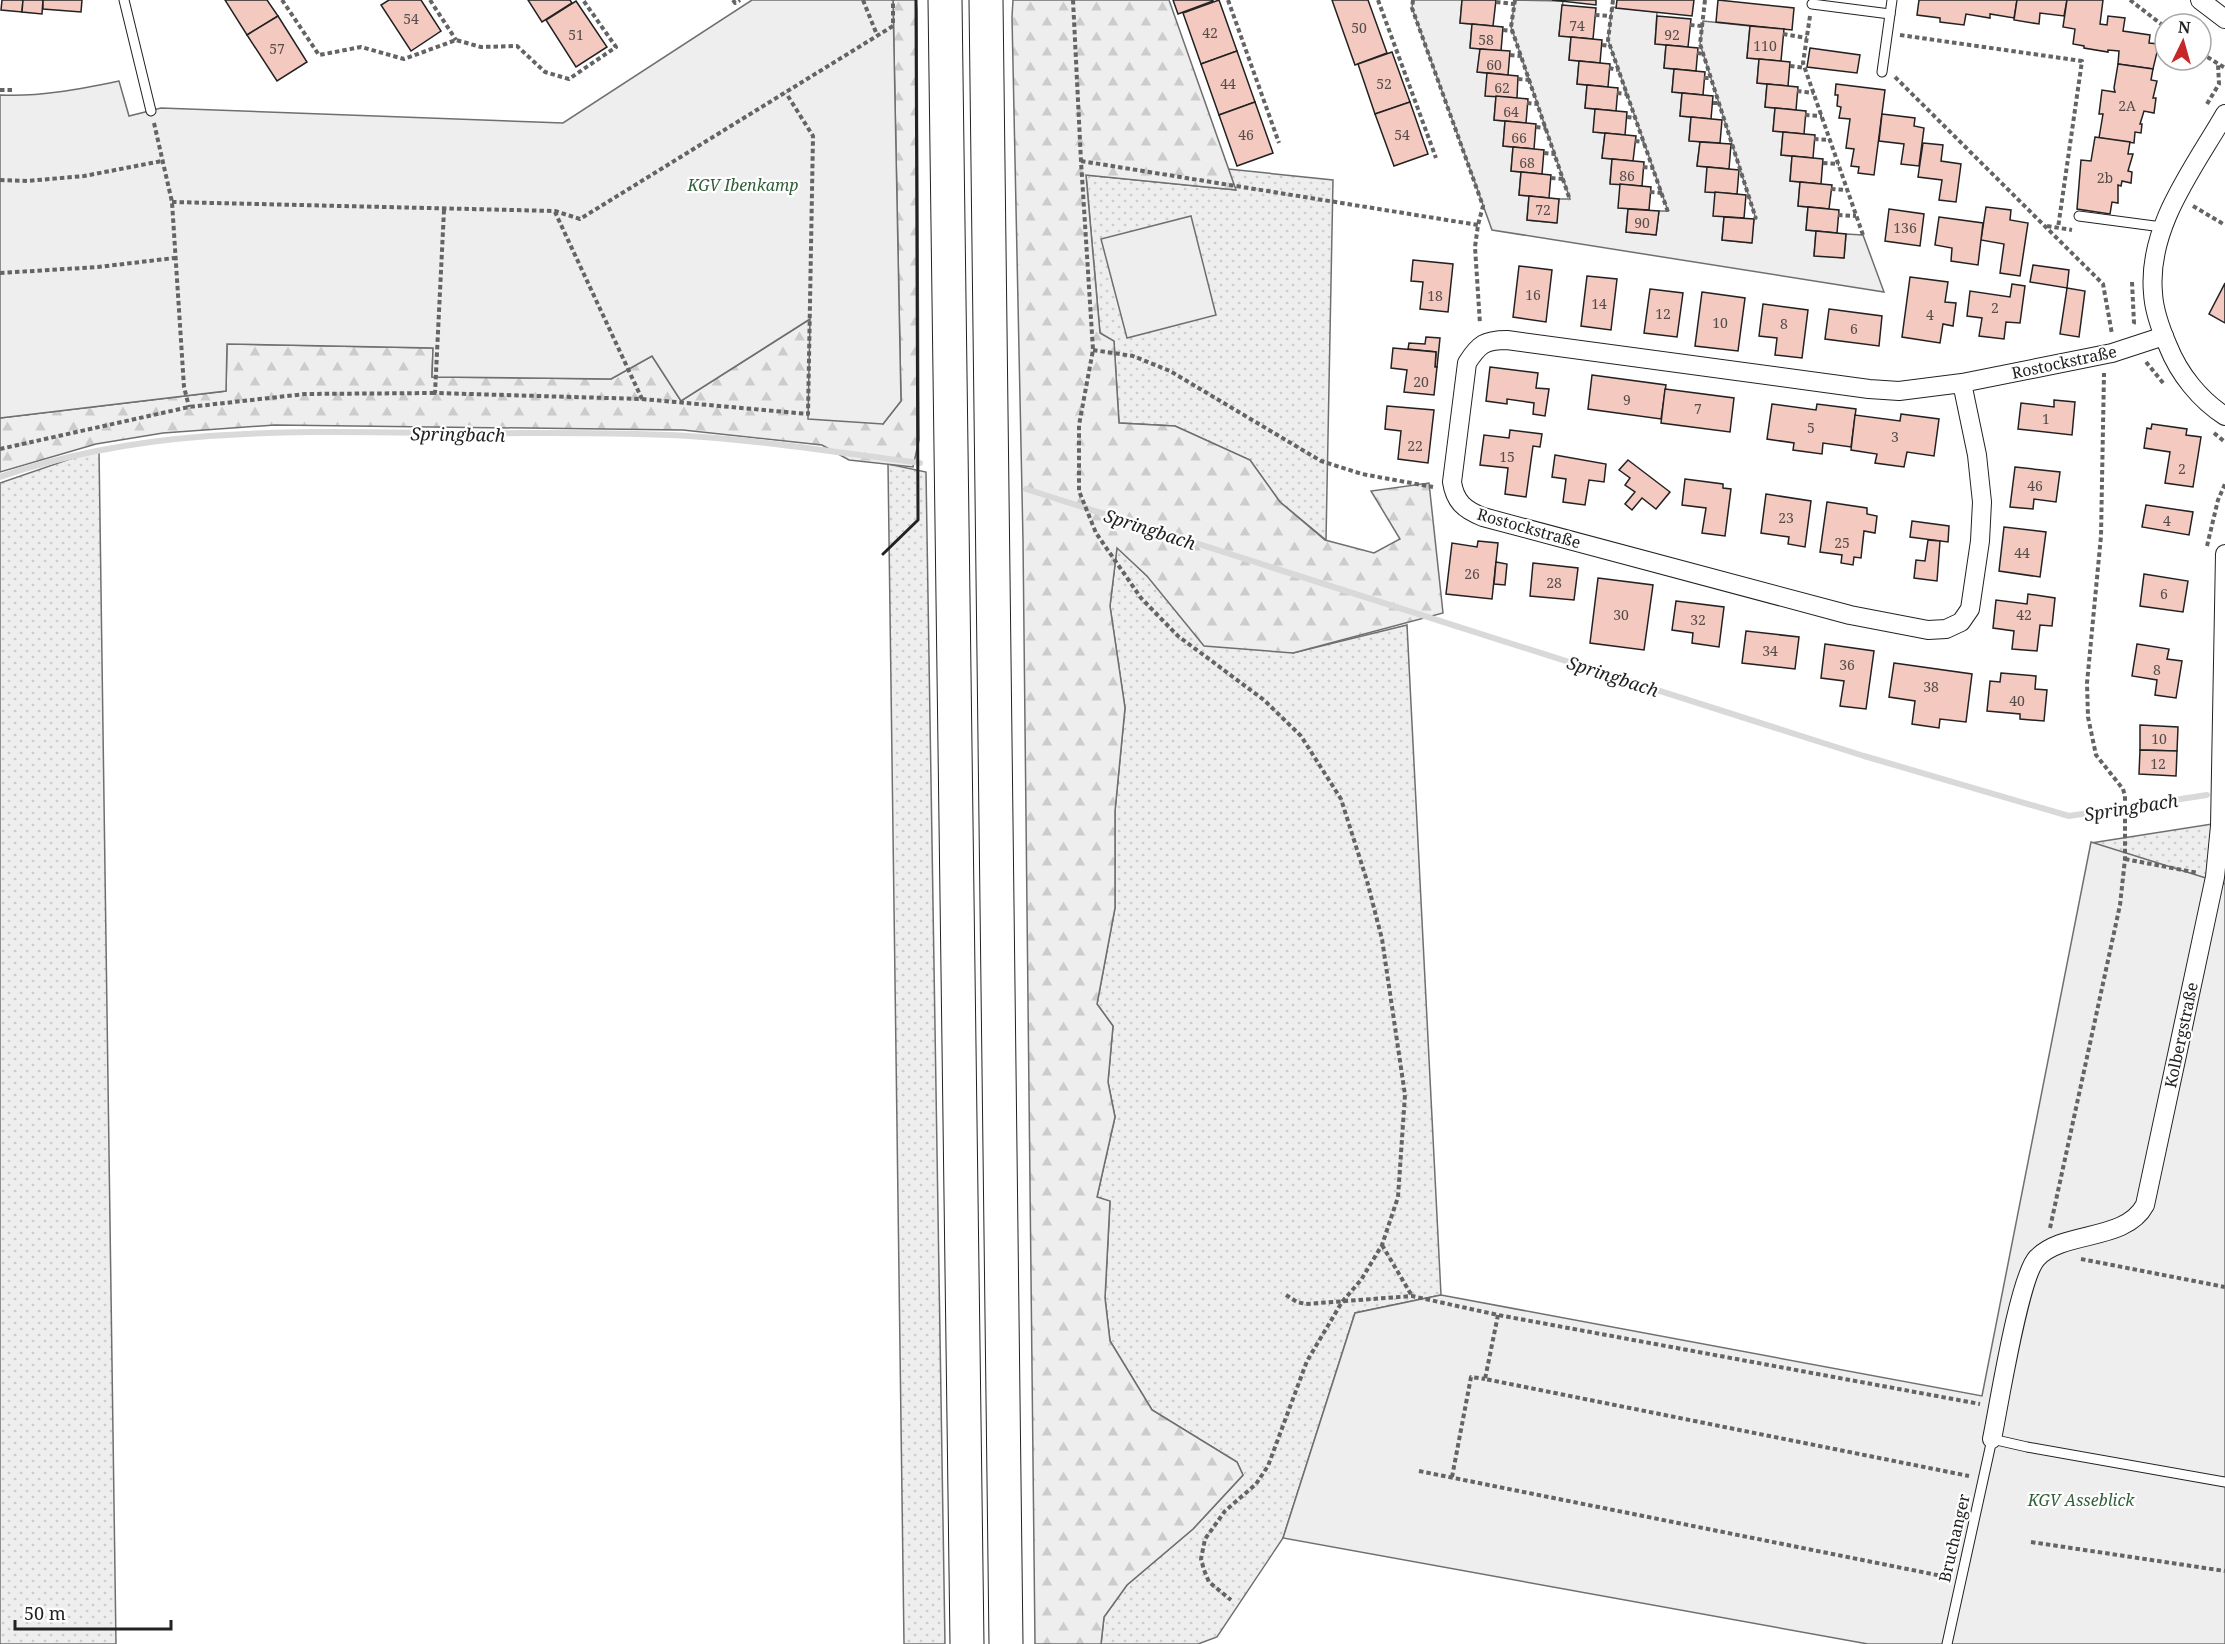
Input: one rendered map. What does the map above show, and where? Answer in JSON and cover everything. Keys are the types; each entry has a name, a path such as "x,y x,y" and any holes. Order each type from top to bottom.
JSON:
{"highway":[{"path":"938,0 945,35"},
{"path":"945,0 967,1644"},
{"path":"986,0 1006,1644"},
{"path":"988,87 1003,0"}],"street":[{"path":"2200,0 2225,19"},
{"path":"2225,114 2177,196 2162,227 2156,253 2153,294 2164,336 2185,378 2199,394 2225,416"},
{"name":"Rostockstraße","path":"1962,383 1977,455 1982,502 1980,542 1970,609 1961,622 1946,629 1928,630 1850,615 1483,517 1462,507 1454,492 1452,482 1467,363 1476,349 1489,340 1518,341 1869,389 1899,391 1962,383 2112,353 2164,336"},
{"name":"Kolbergstraße","path":"2044,1251 2060,1244 2099,1234 2133,1220 2141,1214 2145,1205 2215,877 2220,826 2225,554"},
{"path":"1992,1439 2022,1295 2030,1270 2044,1251"}],"lane":[{"path":"124,0 151,111"},
{"path":"1882,72 1892,0"},
{"path":"1812,4 1890,14"},
{"path":"2079,216 2162,227"},
{"path":"1992,1439 2225,1482"},
{"name":"Bruchanger","path":"1947,1644 1959,1580 1992,1439"}],"path":[{"path":"282,0 319,55 362,47 404,59 456,40 481,47 517,46 545,72 569,79 616,47 583,0"},
{"path":"430,0 456,40"},
{"path":"733,0 735,3 740,0"},
{"path":"863,0 876,35"},
{"path":"172,202 555,211 580,219 893,26 893,0"},
{"path":"1073,0 1093,351 1079,425 1079,490 1096,533 1141,598 1178,636 1264,700 1301,736 1341,799 1367,881 1382,939 1405,1095 1398,1197 1382,1245 1361,1280 1342,1302 1307,1361 1268,1466 1256,1484 1225,1511 1205,1539 1201,1559 1209,1582 1231,1600"},
{"path":"1228,0 1279,143"},
{"path":"1378,0 1436,158"},
{"path":"1081,161 1478,225 1483,206 1412,8 1413,0"},
{"path":"1613,0 1608,40 1668,212"},
{"path":"1705,0 1700,44 1740,176 1756,219"},
{"path":"2130,0 2153,18"},
{"path":"1496,2 1514,2 1511,27 1570,200"},
{"path":"1812,4 1803,63 1863,235"},
{"path":"1595,15 1611,16"},
{"path":"1690,25 1702,26"},
{"path":"1503,30 1513,31"},
{"path":"1783,34 1807,38"},
{"path":"1903,36 2082,61 2058,228"},
{"path":"1602,45 1610,46"},
{"path":"1697,53 1704,54"},
{"path":"1510,55 1521,56"},
{"path":"1883,60 1892,75 2103,284 2112,338 2112,353"},
{"path":"1790,66 1805,68"},
{"path":"1609,68 1618,69"},
{"path":"1704,78 1711,78"},
{"path":"1518,79 1530,80"},
{"path":"0,90 15,90"},
{"path":"1797,92 1814,93"},
{"path":"0,449 189,407 305,394 435,393 642,399 808,414 813,136 786,93"},
{"path":"1617,93 1627,94"},
{"path":"1527,103 1538,104"},
{"path":"1713,103 1719,103"},
{"path":"151,111 172,202 184,387 189,407"},
{"path":"1805,114 1822,116"},
{"path":"1626,117 1635,118"},
{"path":"1536,127 1546,128"},
{"path":"1814,139 1830,140"},
{"path":"1635,141 1644,142"},
{"path":"1544,153 1555,154"},
{"path":"0,180 27,181 84,176 162,160"},
{"path":"1823,164 1839,165"},
{"path":"1643,167 1653,168"},
{"path":"1551,178 1563,179"},
{"path":"1831,189 1847,190"},
{"path":"1650,192 1662,193"},
{"path":"2177,196 2225,225"},
{"path":"435,393 444,210"},
{"path":"555,211 642,399"},
{"path":"1838,215 1856,216"},
{"path":"0,273 98,267 174,258"},
{"path":"1481,323 1488,323"},
{"path":"1093,351 1133,356 1170,371 1321,461 1362,474 1436,488"},
{"path":"2136,365 2147,364"},
{"path":"2093,372 2104,370 2102,536 2087,683 2088,717 2096,755 2123,789 2125,795 2123,818 2125,859 2120,905 2044,1251 2225,1287"},
{"path":"2125,859 2215,877"},
{"path":"1382,1245 1412,1296"},
{"path":"1286,1295 1297,1302 1306,1304 1412,1296 1498,1315 1998,1408"},
{"path":"1485,1379 1498,1315"},
{"path":"1452,1477 1471,1377 1983,1479"},
{"path":"1419,1471 1959,1580"},
{"path":"2031,1542 2225,1571"}],"green space":[{"name":"KGV Ibenkamp","path":"752,0 893,0 901,401 883,424 808,419 810,319 681,401 652,356 611,379 432,377 433,348 227,344 226,391 0,418 0,95 45,94 119,81 129,116 161,108 563,123"},
{"path":"893,0 916,0 917,11 919,440 913,467 849,460 822,445 683,430 275,425 163,433 96,444 0,472 0,418 226,391 227,344 433,348 432,377 611,379 652,356 681,401 810,319 883,424 901,401"},
{"path":"1013,0 1169,0 1236,190 1086,175 1100,333 1114,341 1119,423 1175,426 1250,460 1280,502 1325,540 1374,553 1400,539 1371,491 1429,483 1443,613 1293,653 1204,646 1147,576 1117,548 1110,606 1125,708 1115,811 1115,908 1097,1004 1113,1026 1108,1082 1115,1117 1097,1197 1110,1201 1105,1298 1110,1341 1152,1410 1237,1462 1243,1475 1193,1529 1127,1585 1104,1617 1101,1644 1035,1644 1023,541"},
{"path":"1413,0 1462,0 1460,23 1472,24 1470,47 1480,49 1478,72 1487,73 1496,96 1494,120 1505,121 1503,146 1513,147 1511,171 1521,172 1519,195 1529,196 1527,220 1556,223 1559,199 1570,199 1511,27 1515,0 1563,1 1559,35 1571,37 1569,60 1579,61 1577,84 1587,85 1585,108 1595,109 1594,132 1605,133 1602,158 1612,159 1610,183 1620,184 1628,209 1626,232 1656,235 1659,211 1668,211 1608,40 1612,7 1657,12 1655,43 1666,45 1664,68 1674,69 1672,92 1682,93 1680,116 1691,117 1689,140 1700,142 1697,166 1707,167 1724,217 1722,240 1751,243 1754,219 1756,219 1700,44 1703,21 1750,26 1747,58 1759,59 1757,83 1767,84 1765,107 1775,108 1773,131 1783,132 1781,155 1792,156 1790,181 1800,182 1798,206 1808,207 1806,230 1816,231 1814,255 1844,258 1846,234 1863,235 1884,292 1492,230 1412,8"},
{"path":"1228,169 1333,180 1326,540 1280,502 1250,460 1175,426 1119,423 1114,342 1100,333 1086,175 1235,190"},
{"path":"1191,216 1216,315 1127,338 1101,239"},
{"path":"99,449 116,1644 0,1644 0,483"},
{"path":"888,464 926,472 945,1644 904,1644"},
{"path":"1117,547 1147,576 1293,653 1407,625 1441,1295 1355,1313 1283,1538 1217,1637 1198,1644 1101,1644 1104,1617 1127,1585 1193,1529 1243,1475 1237,1462 1152,1410 1110,1341 1105,1298 1110,1202 1097,1197 1115,1117 1108,1082 1113,1026 1097,1004 1115,908 1115,811 1125,708 1110,606"},
{"path":"2225,822 2225,884 2091,843"},
{"name":"KGV Asseblick","path":"2091,842 2225,884 2225,1644 1868,1644 1283,1538 1355,1313 1441,1295 1982,1396"}],"building":[{"path":"2,0 23,0 22,12 1,10"},
{"path":"23,0 43,0 42,14 22,12"},
{"path":"43,0 82,0 81,12 43,9"},
{"path":"225,0 267,0 278,16 247,35"},
{"path":"389,0 421,0 441,31 411,51 381,5"},
{"path":"528,0 570,0 572,3 542,22"},
{"path":"1173,0 1213,0 1213,1 1178,14"},
{"path":"1219,0 1237,51 1201,64 1183,13"},
{"path":"1332,0 1368,0 1387,53 1355,65"},
{"path":"1462,0 1496,0 1493,26 1460,23"},
{"path":"1552,0 1596,0 1596,5"},
{"path":"1617,0 1694,0 1692,16 1616,8"},
{"path":"1718,0 1794,8 1792,30 1716,22"},
{"path":"1919,0 2017,0 2014,18 1990,14 1990,18 1966,14 1964,25 1940,22 1940,18 1917,15"},
{"path":"2017,0 2067,0 2064,16 2040,13 2039,24 2014,20"},
{"path":"2067,0 2103,0 2100,24 2107,25 2108,16 2125,18 2123,31 2150,35 2149,43 2153,43 2153,69 2118,64 2119,51 2108,50 2108,52 2073,44 2075,29 2063,27"},
{"path":"576,1 607,47 576,67 546,20"},
{"path":"1562,5 1596,8 1593,39 1559,36"},
{"path":"278,16 307,62 277,81 247,35"},
{"path":"1657,16 1691,19 1688,47 1655,44"},
{"path":"1472,24 1503,27 1501,51 1470,48"},
{"path":"1750,26 1784,29 1781,61 1747,58"},
{"path":"1571,37 1602,40 1600,63 1569,60"},
{"path":"1666,45 1698,48 1696,71 1664,68"},
{"path":"1810,48 1860,55 1857,73 1807,67"},
{"path":"1480,49 1510,51 1508,75 1477,72"},
{"path":"1237,51 1255,102 1219,115 1201,64"},
{"path":"1392,52 1410,102 1375,114 1358,64"},
{"path":"1759,59 1790,62 1788,86 1757,83"},
{"path":"1579,61 1610,64 1608,87 1577,84"},
{"path":"2118,64 2153,69 2151,80 2157,81 2153,98 2156,98 2154,113 2144,111 2140,124 2142,124 2141,133 2135,132 2134,143 2099,138 2103,114 2099,114 2102,90 2115,92"},
{"path":"1674,69 1705,72 1703,95 1672,92"},
{"path":"1487,73 1518,76 1517,98 1485,96"},
{"path":"1767,84 1798,87 1796,110 1765,107"},
{"path":"1836,84 1885,90 1874,175 1858,173 1859,167 1851,166 1854,149 1846,148 1850,119 1839,118 1841,107 1837,106"},
{"path":"1587,85 1618,88 1616,111 1585,108"},
{"path":"1682,93 1713,96 1711,119 1680,116"},
{"path":"1496,96 1528,99 1526,123 1494,120"},
{"path":"1255,102 1273,153 1237,166 1219,115"},
{"path":"1410,102 1428,154 1394,166 1375,114"},
{"path":"1775,108 1806,111 1804,134 1773,131"},
{"path":"1595,109 1627,112 1625,135 1593,132"},
{"path":"1882,114 1915,118 1914,126 1924,128 1919,166 1901,164 1904,144 1879,141"},
{"path":"1691,117 1722,120 1720,143 1689,141"},
{"path":"1505,121 1536,124 1534,149 1503,146"},
{"path":"1783,132 1815,135 1813,158 1781,155"},
{"path":"1605,133 1636,136 1633,161 1602,158"},
{"path":"2095,137 2130,142 2128,154 2133,154 2128,171 2132,172 2131,183 2122,181 2121,186 2118,185 2118,203 2112,202 2110,214 2077,209 2081,160 2091,161"},
{"path":"1700,142 1731,144 1729,169 1697,166"},
{"path":"1923,143 1943,145 1941,161 1961,164 1956,202 1939,200 1942,180 1918,177"},
{"path":"1513,147 1544,150 1542,174 1511,171"},
{"path":"1792,156 1823,159 1821,184 1790,181"},
{"path":"1612,159 1644,162 1642,186 1610,184"},
{"path":"1707,167 1739,170 1737,194 1705,192"},
{"path":"1521,172 1551,175 1549,198 1519,195"},
{"path":"1800,182 1832,185 1829,209 1798,206"},
{"path":"1620,184 1651,187 1649,210 1618,208"},
{"path":"1715,192 1746,195 1744,218 1713,216"},
{"path":"1529,196 1559,199 1557,223 1527,220"},
{"path":"1808,207 1839,210 1837,233 1806,230"},
{"path":"1986,207 2011,210 2010,220 2028,223 2020,276 2000,273 2004,244 1981,240"},
{"path":"1628,209 1659,211 1656,235 1626,232"},
{"path":"1889,209 1924,214 1920,246 1885,241"},
{"path":"1724,217 1754,219 1752,243 1722,240"},
{"path":"1939,217 1983,223 1978,265 1951,261 1952,248 1935,245"},
{"path":"1816,231 1846,234 1844,258 1814,256"},
{"path":"1413,260 1453,264 1448,312 1420,309 1423,282 1411,281"},
{"path":"2033,265 2069,270 2067,288 2030,282"},
{"path":"1519,266 1552,270 1546,322 1513,317"},
{"path":"1587,276 1617,279 1611,330 1581,326"},
{"path":"1910,277 1948,282 1945,302 1956,303 1953,326 1943,324 1940,343 1902,337"},
{"path":"2225,283 2225,323 2209,314"},
{"path":"2012,284 2025,286 2020,323 2006,322 2004,339 1979,336 1982,318 1967,316 1970,291 2010,297"},
{"path":"2067,288 2085,291 2079,337 2060,334"},
{"path":"1650,289 1683,293 1677,337 1644,333"},
{"path":"1702,292 1745,298 1738,351 1695,346"},
{"path":"1763,304 1808,310 1802,358 1775,355 1777,338 1759,336"},
{"path":"1829,309 1882,316 1879,346 1825,339"},
{"path":"1426,337 1440,338 1437,367 1435,367 1436,352 1408,349 1409,343 1425,344"},
{"path":"1393,348 1436,352 1434,395 1404,392 1407,370 1391,368"},
{"path":"1490,367 1538,373 1536,388 1549,389 1545,416 1533,414 1534,403 1507,399 1507,404 1486,401"},
{"path":"1592,375 1666,385 1661,419 1588,409"},
{"path":"1665,389 1734,398 1730,432 1661,423"},
{"path":"2054,400 2075,402 2072,435 2018,429 2021,403 2054,407"},
{"path":"1772,404 1816,410 1817,404 1856,409 1851,447 1823,443 1822,454 1793,450 1794,443 1767,439"},
{"path":"1387,406 1434,410 1428,463 1398,459 1401,431 1385,429"},
{"path":"1901,414 1939,419 1934,456 1907,452 1904,467 1875,463 1877,454 1851,450 1855,415 1900,421"},
{"path":"2152,424 2187,429 2186,435 2201,437 2193,487 2165,483 2170,452 2144,448 2147,428 2151,429"},
{"path":"1510,430 1542,434 1540,447 1533,446 1526,497 1505,494 1508,468 1480,465 1484,435 1509,438"},
{"path":"1555,455 1606,464 1604,482 1589,480 1585,505 1563,502 1566,479 1552,477"},
{"path":"1628,460 1670,492 1656,509 1642,498 1632,510 1625,504 1635,492 1625,485 1630,478 1619,470"},
{"path":"2015,467 2060,472 2056,502 2034,499 2033,509 2010,507"},
{"path":"1685,479 1723,484 1723,488 1731,489 1725,536 1702,533 1706,508 1682,505"},
{"path":"1766,494 1811,501 1805,547 1788,544 1789,537 1761,533"},
{"path":"1827,502 1867,508 1867,514 1877,516 1875,533 1864,531 1861,558 1854,557 1853,565 1841,563 1842,555 1820,552"},
{"path":"2146,505 2193,512 2189,535 2142,527"},
{"path":"1912,521 1949,526 1948,542 1910,537"},
{"path":"2004,527 2046,532 2040,577 1999,571"},
{"path":"1928,540 1940,541 1937,581 1914,578 1916,560 1925,561"},
{"path":"1478,541 1498,543 1492,599 1446,594 1452,543 1477,547"},
{"path":"1496,562 1507,564 1505,585 1494,584"},
{"path":"1533,563 1578,568 1574,600 1530,596"},
{"path":"2144,574 2188,581 2183,612 2140,606"},
{"path":"1598,578 1653,585 1644,650 1590,643"},
{"path":"2028,594 2055,598 2052,626 2040,625 2037,651 2012,649 2014,631 1993,628 1996,600 2027,604"},
{"path":"1676,601 1724,607 1719,647 1692,643 1693,633 1672,630"},
{"path":"1746,631 1799,637 1795,669 1742,663"},
{"path":"1825,644 1874,651 1866,709 1840,706 1844,681 1821,678"},
{"path":"2137,644 2169,649 2167,659 2182,661 2176,698 2155,695 2157,680 2132,676"},
{"path":"1894,663 1972,674 1966,722 1940,719 1939,728 1912,724 1915,701 1889,697"},
{"path":"2001,673 2036,676 2035,689 2047,690 2044,721 2020,719 2020,714 1987,711 1990,681 2000,682"},
{"path":"2140,725 2178,727 2177,751 2140,750"},
{"path":"2140,750 2177,751 2176,776 2139,774"}],"waterway":[{"name":"Springbach","path":"0,477 54,461 108,449 162,441 271,433 326,432 657,434 776,444 920,463"},
{"name":"Springbach","path":"1026,489 1864,756 2069,816 2207,795"}],"wall":[{"path":"883,554 918,520 916,0"}]}
